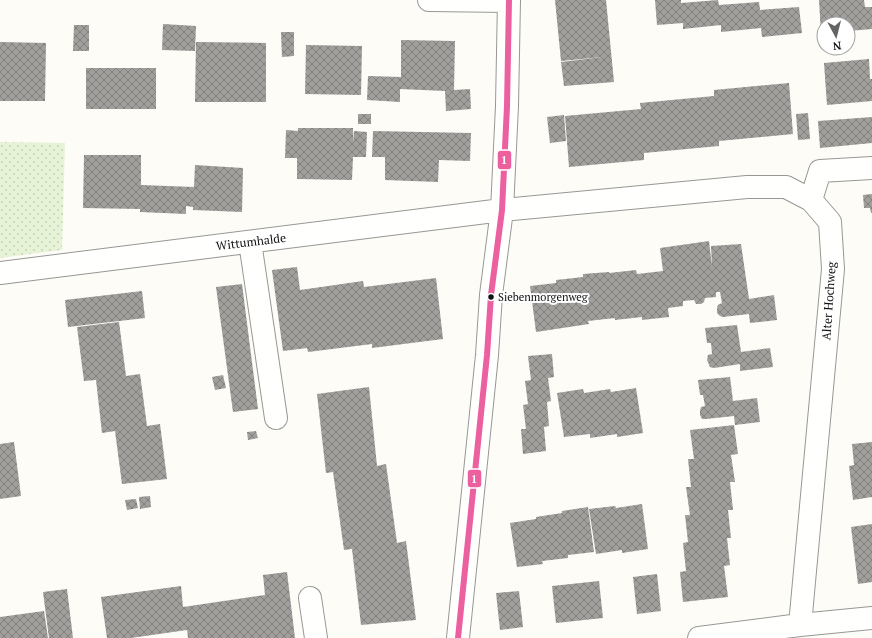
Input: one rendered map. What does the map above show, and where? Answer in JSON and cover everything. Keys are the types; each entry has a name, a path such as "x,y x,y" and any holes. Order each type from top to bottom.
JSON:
{"street":[{"path":"429,0 509,1 502,210 491,295 487,355 458,638"},
{"path":"811,200 820,171 872,168"},
{"name":"Alter Hochweg","path":"502,210 747,187 786,187 811,200 830,222 833,269 800,625"},
{"name":"Wittumhalde","path":"0,273 502,210"},
{"path":"250,242 276,418"},
{"path":"310,598 316,638"},
{"path":"699,638 800,625 872,618"}],"green space":[{"path":"0,142 65,143 62,250 0,258"}],"building":[{"path":"555,0 606,0 614,82 564,86 561,62 602,57 561,61"},
{"path":"655,0 681,0 681,3 718,0 719,5 759,2 760,10 799,7 802,33 762,37 761,28 721,32 721,25 683,29 683,23 657,25"},
{"path":"819,0 864,0 865,7 872,7 872,29 856,30 856,16 820,16"},
{"path":"163,24 196,26 195,51 162,50"},
{"path":"74,25 89,25 89,51 73,51"},
{"path":"281,32 294,32 294,56 282,57"},
{"path":"401,40 455,41 454,90 470,89 471,109 446,111 445,91 400,89 400,102 367,100 368,76 401,77"},
{"path":"0,42 46,43 45,101 0,101"},
{"path":"196,42 266,43 266,102 195,102"},
{"path":"306,45 362,46 361,95 305,94"},
{"path":"869,59 870,79 872,79 872,101 827,105 824,63"},
{"path":"86,68 156,68 156,109 86,109"},
{"path":"789,83 793,134 719,141 719,146 644,153 644,160 569,167 565,116 641,109 640,103 714,96 714,90"},
{"path":"808,113 810,139 798,140 796,114"},
{"path":"358,114 371,114 371,124 358,124"},
{"path":"564,115 566,141 550,143 547,117"},
{"path":"872,117 872,143 820,148 818,121"},
{"path":"298,128 353,128 353,142 354,131 367,132 366,157 353,157 352,180 297,179 297,158 285,158 286,130 298,131"},
{"path":"373,131 471,133 470,161 439,160 438,182 385,180 385,157 372,157"},
{"path":"84,155 141,155 141,185 194,187 195,165 243,168 242,212 193,210 193,207 186,206 186,214 140,212 140,209 83,208"},
{"path":"872,194 871,213 870,208 864,208 863,195"},
{"path":"709,241 712,267 711,246 741,244 749,299 774,295 777,320 750,323 749,314 723,317 720,316 717,313 717,308 718,305 722,303 720,292 716,292 716,297 705,298 704,302 701,304 696,304 694,300 683,301 683,306 668,308 669,317 642,320 642,317 615,320 615,318 588,321 589,324 536,332 530,286 556,283 556,280 583,277 583,274 636,270 637,274 663,271 660,248"},
{"path":"297,267 300,290 363,281 364,287 436,278 443,339 372,348 372,344 308,352 307,348 283,351 272,270"},
{"path":"242,284 258,409 233,412 216,287"},
{"path":"142,291 145,318 68,327 65,300"},
{"path":"119,322 126,376 140,374 147,426 160,424 167,479 122,484 115,431 102,433 96,380 84,381 77,327"},
{"path":"737,325 741,352 770,348 773,367 740,371 740,364 714,368 710,367 707,360 708,355 712,354 711,343 707,343 705,328"},
{"path":"552,354 554,377 548,378 551,401 547,402 549,426 544,427 546,451 523,454 521,429 526,429 523,405 528,404 525,381 531,380 528,356"},
{"path":"223,375 226,388 215,390 212,377"},
{"path":"730,377 733,401 757,398 760,422 735,425 734,416 702,419 700,411 701,407 705,406 703,395 700,395 698,380"},
{"path":"369,387 377,466 386,464 397,543 406,541 416,620 361,625 352,549 359,548 344,550 333,472 326,473 317,394"},
{"path":"636,388 643,433 617,437 617,434 590,438 590,434 564,437 557,393 583,389 584,393 610,389 611,392"},
{"path":"734,425 738,454 731,455 735,482 730,482 733,510 728,510 731,538 727,538 730,565 724,566 728,597 683,602 680,572 686,571 683,543 688,542 685,515 690,515 686,487 691,487 688,459 694,459 690,430"},
{"path":"256,431 258,438 248,440 247,432"},
{"path":"14,442 21,496 0,499 0,444"},
{"path":"872,442 872,497 853,500 849,466 854,465 852,444"},
{"path":"150,496 151,507 140,509 139,497"},
{"path":"136,499 138,508 127,510 125,500"},
{"path":"642,504 648,549 622,553 622,550 596,554 589,509 615,506 616,508"},
{"path":"588,507 594,552 568,555 568,558 542,561 543,564 517,567 510,523 562,513 562,511"},
{"path":"872,524 872,582 858,584 851,527"},
{"path":"287,572 295,638 188,638 187,630 131,638 107,638 101,597 181,586 183,607 265,595 263,575"},
{"path":"657,574 661,611 637,614 633,577"},
{"path":"599,581 603,618 556,623 552,586"},
{"path":"67,589 73,638 49,638 43,592"},
{"path":"519,591 523,627 500,630 496,593"},
{"path":"44,611 48,638 0,638 0,617"}],"transit line":[{"name":"1","path":"458,638 487,355 491,295 502,210 507,106 509,0"}],"place":[{"name":"Siebenmorgenweg","path":"491,297"}]}
